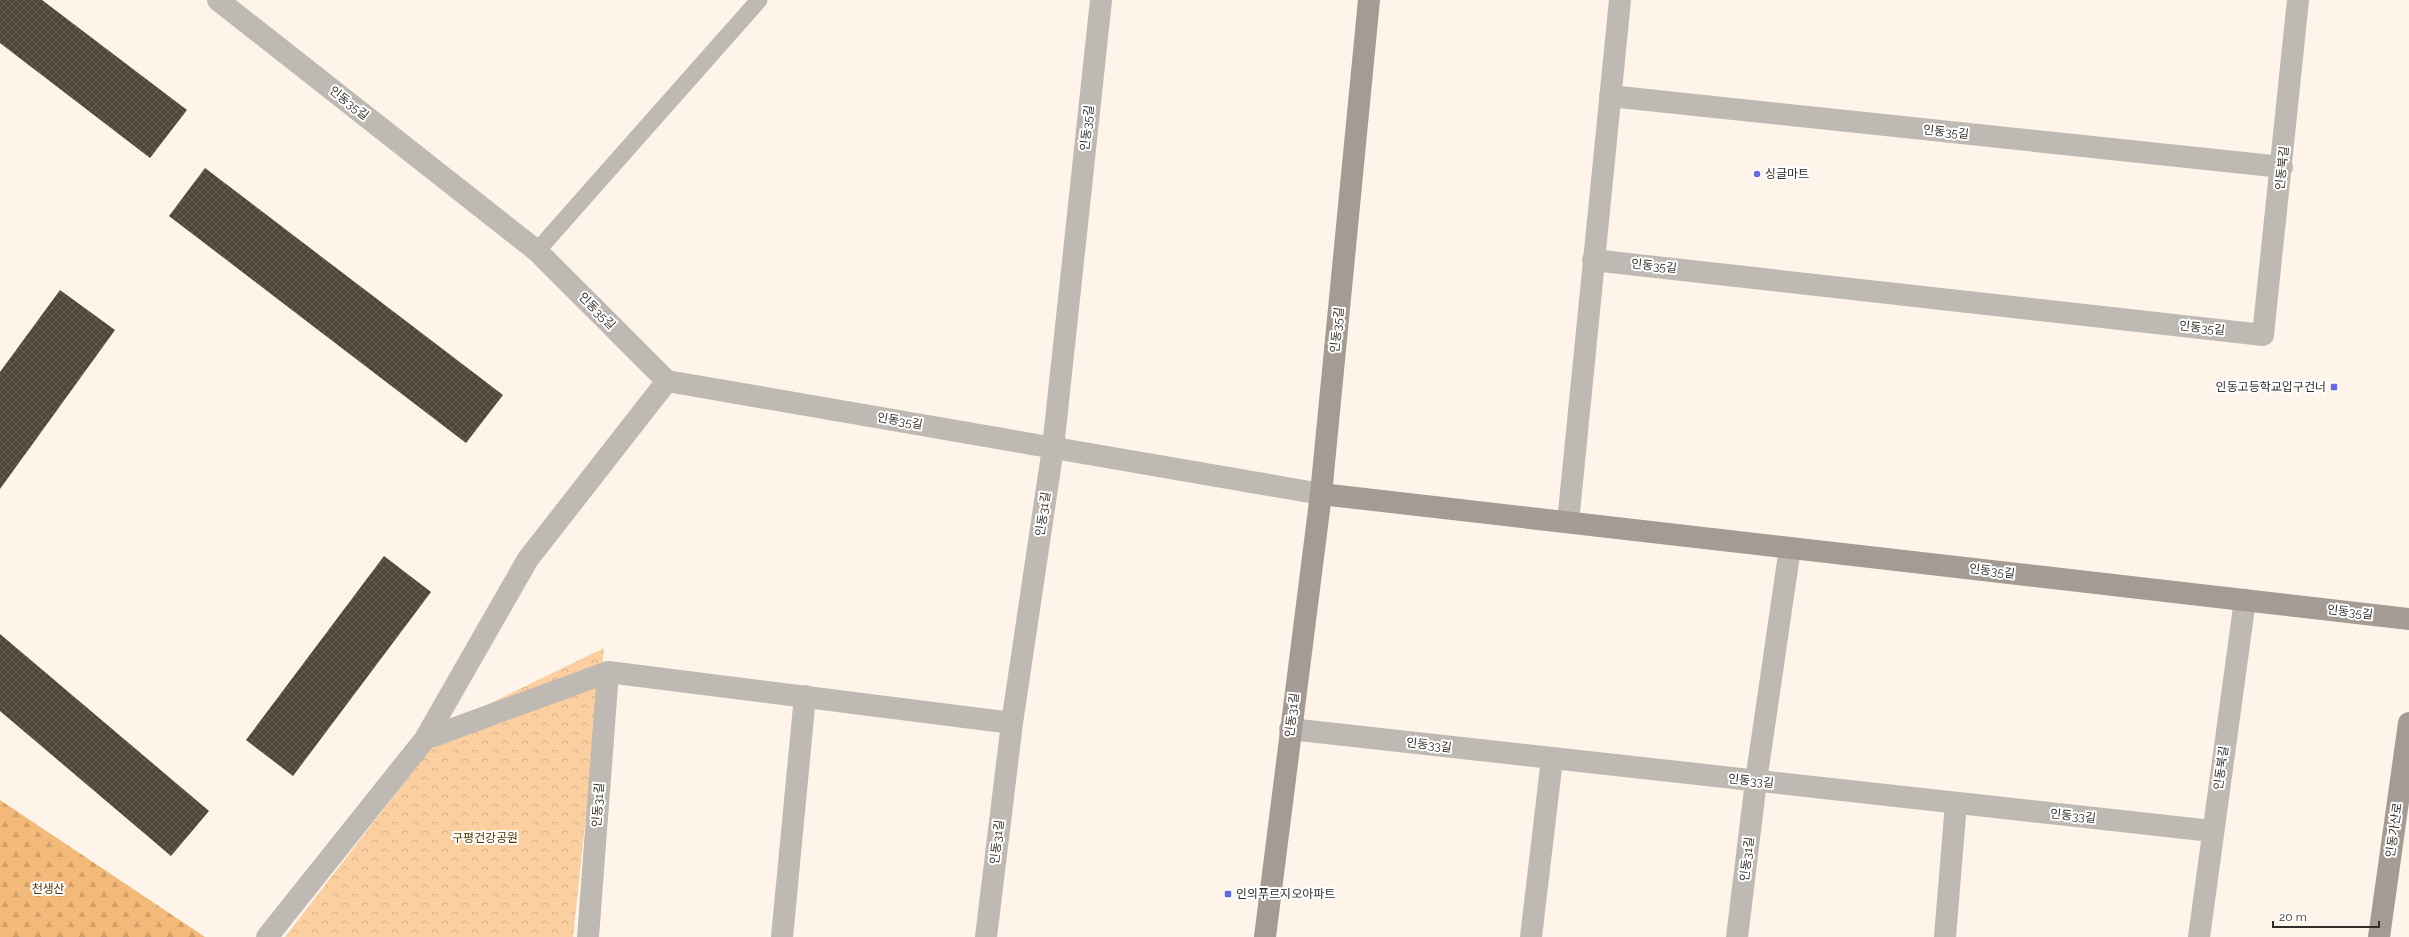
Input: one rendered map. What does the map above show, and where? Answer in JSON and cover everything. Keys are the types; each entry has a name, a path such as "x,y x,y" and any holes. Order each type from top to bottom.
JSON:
{"street":[{"name":"인동35길","path":"218,0 536,251 667,381 1321,494 2409,619"},
{"name":"인동35길","path":"1053,448 1101,0"},
{"name":"인동35길","path":"1321,494 1370,0"},
{"path":"1568,522 1620,0"},
{"name":"인동북길","path":"2263,335 2282,167 2298,0"},
{"name":"인동35길","path":"1610,96 2282,167"},
{"name":"인동35길","path":"1593,260 2263,335"},
{"path":"267,937 425,739 528,559 667,381"},
{"name":"인동31길","path":"986,937 1012,722 1053,448"},
{"name":"인동31길","path":"1265,937 1290,729 1321,494"},
{"path":"1756,781 1790,548"},
{"name":"인동북길","path":"2199,937 2212,831 2245,600"},
{"name":"인동31길","path":"588,937 608,672"},
{"path":"425,739 608,672 1012,722"},
{"path":"782,937 804,696"},
{"name":"인동가산로","path":"2379,937 2409,723"},
{"name":"인동33길","path":"1290,729 2212,831"},
{"path":"1531,937 1552,759"},
{"name":"인동31길","path":"1738,937 1756,781"},
{"path":"1945,937 1956,803"}],"lane":[{"path":"536,251 759,0"}],"green space":[{"name":"구평건강공원","path":"604,648 573,937 285,937 450,723"},
{"name":"천생산","path":"0,800 205,937 0,937"}],"building":[{"path":"0,0 42,0 187,110 150,158 0,43"},
{"path":"205,168 503,395 466,443 169,216"},
{"path":"60,290 115,330 0,489 0,372"},
{"path":"384,556 431,592 293,776 246,740"},
{"path":"0,634 209,811 171,856 0,711"}],"place":[{"name":"싱글마트","path":"1757,174"},
{"name":"인동고등학교입구건너","path":"2334,387"},
{"name":"인의푸르지오아파트","path":"1228,894"}]}
